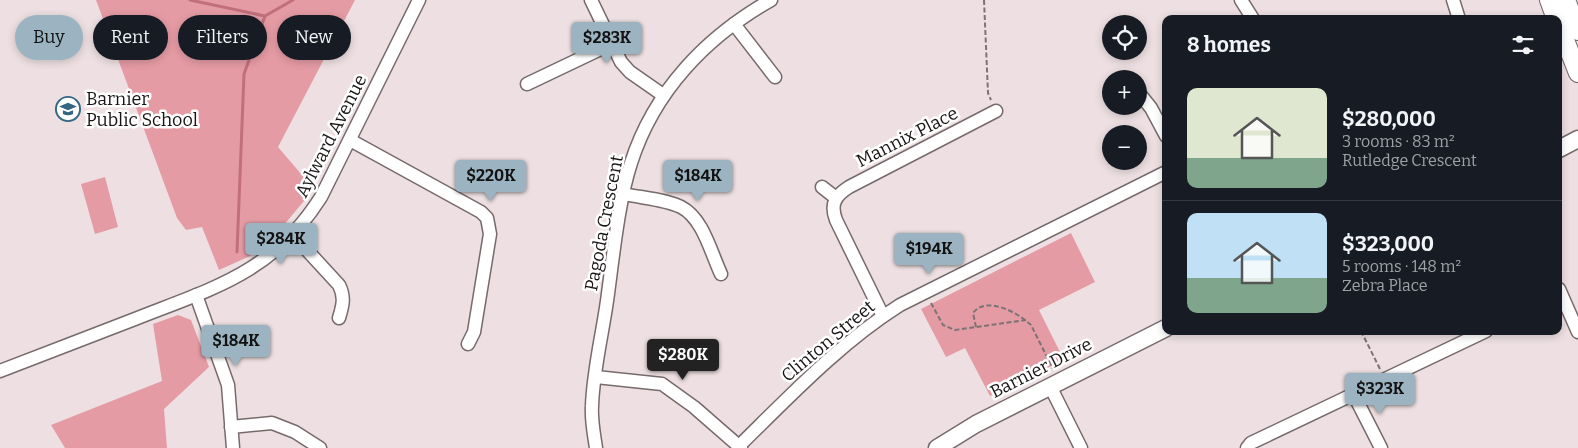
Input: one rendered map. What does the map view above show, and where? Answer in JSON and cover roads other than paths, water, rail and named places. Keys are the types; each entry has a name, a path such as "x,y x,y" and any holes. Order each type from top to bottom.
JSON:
{"main road":[{"path":"1549,0 1555,15"},
{"path":"1566,0 1578,31"},
{"path":"1562,33 1578,73"}],"street":[{"name":"Aylward Avenue","path":"0,371 196,295 247,271 278,249 293,235 321,197 419,0"},
{"path":"591,0 621,62 630,72 663,95"},
{"name":"Pagoda Crescent","path":"596,448 592,406 596,377 624,194 630,164 642,133 663,95 701,51 734,24 771,0"},
{"path":"1453,0 1458,15"},
{"path":"1248,2 1252,15"},
{"path":"734,24 775,77"},
{"path":"527,84 611,44"},
{"path":"1147,103 1162,129"},
{"name":"Mannix Place","path":"836,198 849,187 996,111"},
{"path":"350,140 481,212 487,218 490,234 488,249 474,332 468,344"},
{"path":"1562,148 1578,140"},
{"name":"Clinton Street","path":"740,447 828,360 883,316 900,305 1162,174"},
{"path":"822,187 836,198 833,208 836,220 883,316"},
{"path":"624,194 672,203 691,214 699,225 721,274"},
{"path":"293,235 338,284 343,293 339,318"},
{"path":"196,295 228,385 233,448"},
{"path":"1562,297 1578,332"},
{"name":"Barnier Drive","path":"937,448 976,424 1162,330"},
{"path":"1247,448 1251,443 1478,335"},
{"path":"596,377 662,384 680,396 740,447"},
{"path":"1050,386 1081,448"},
{"path":"1354,395 1381,448"},
{"path":"231,427 272,423 295,432 320,448"}],"waterway":[{"path":"190,0 260,15"},
{"path":"237,252 244,74 265,16 293,0"}],"place":[{"name":"Barnier Public School","path":"68,109"}]}
